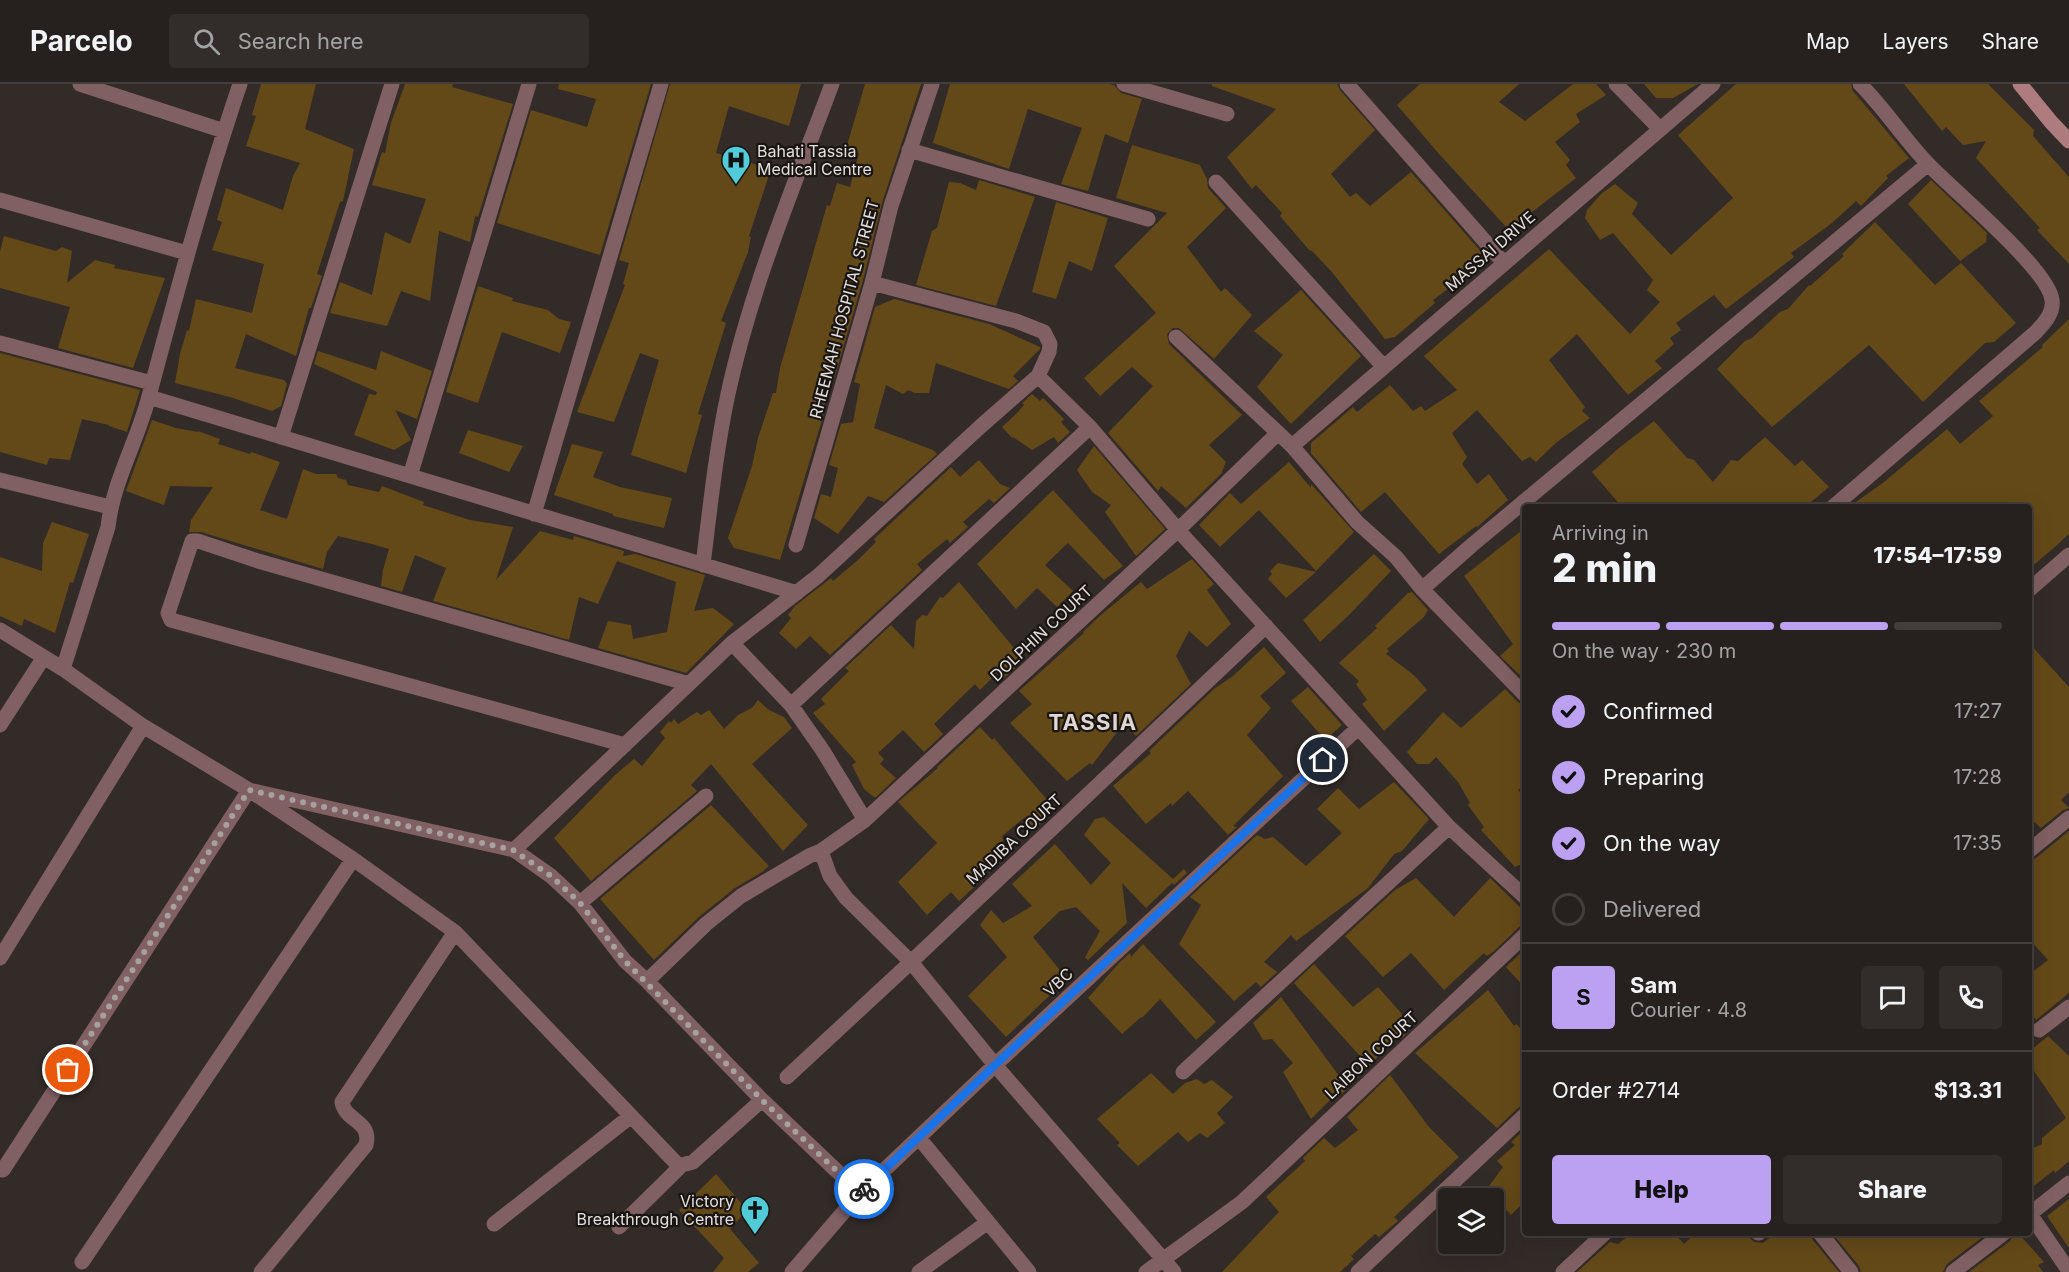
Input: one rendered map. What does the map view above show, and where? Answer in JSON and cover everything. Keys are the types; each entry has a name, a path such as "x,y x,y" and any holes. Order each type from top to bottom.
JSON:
{"street":[{"path":"80,84 224,131"},
{"path":"63,669 108,527 110,507 151,390 187,253 240,84"},
{"path":"281,437 392,84"},
{"path":"410,476 529,84"},
{"path":"534,514 661,84"},
{"path":"703,565 712,489 731,382 758,282 832,84"},
{"name":"RHEEMAH HOSPITAL STREET","path":"796,545 872,283 891,206 932,84"},
{"path":"1124,84 1227,114"},
{"path":"1616,84 1660,129"},
{"name":"MASSAI DRIVE","path":"1292,446 1713,84"},
{"path":"2020,84 2069,141"},
{"path":"1348,85 1504,263"},
{"path":"1836,504 2036,332 2049,316 2052,300 2044,279 1928,164 1865,86"},
{"path":"909,150 1148,219"},
{"path":"1422,589 1928,164"},
{"path":"1216,182 1383,366"},
{"path":"0,200 187,253"},
{"path":"513,850 732,643 819,576 1038,376 1049,352 1050,344 1044,332 1016,321 872,283"},
{"path":"1176,337 1292,446 1357,522 1396,557 1422,589 1522,692"},
{"path":"0,344 151,390 281,437 797,593"},
{"path":"1038,376 1090,427 1178,530 1449,827 1522,894"},
{"path":"791,705 1090,427"},
{"name":"DOLPHIN COURT","path":"647,981 706,924 741,896 808,856 821,851 865,820 1178,530 1278,433"},
{"path":"0,480 110,507"},
{"path":"625,745 171,620 168,613 192,541 689,684"},
{"path":"2032,587 2069,555"},
{"name":"MADIBA COURT","path":"787,1077 1266,626"},
{"path":"0,630 63,669 142,726 249,790 456,932 677,1164 682,1165"},
{"path":"732,643 791,705 823,751 865,820"},
{"path":"0,725 44,657"},
{"path":"0,958 142,726"},
{"name":"VBC","path":"792,1272 860,1193 1358,728"},
{"path":"249,790 513,850 551,876 580,903 625,961 762,1100 860,1193"},
{"path":"3,1170 249,790"},
{"path":"580,903 706,796"},
{"path":"2032,848 2069,818"},
{"path":"1184,1072 1449,827"},
{"path":"821,851 830,876 846,898 911,962 995,1065 1174,1272"},
{"path":"82,1262 353,860"},
{"path":"261,1272 366,1145 368,1137 366,1130 343,1108 342,1102 456,932"},
{"name":"LAIBON COURT","path":"1146,1272 1242,1202 1522,938"},
{"path":"2039,1030 2069,1007"},
{"path":"619,1227 682,1165 693,1162 762,1100"},
{"path":"494,1224 631,1116"},
{"path":"1358,1272 1522,1118"},
{"path":"919,1138 1029,1272"},
{"path":"2032,1212 2069,1183"},
{"path":"2032,1217 2069,1271"},
{"path":"919,1272 988,1222"},
{"path":"1563,1272 1602,1236"},
{"path":"1822,1236 1851,1272"},
{"path":"1953,1272 2000,1236"}],"building":[{"path":"261,84 316,84 305,129 354,149 343,201 340,202 317,274 322,276 311,308 309,308 296,356 246,334 235,368 284,380 287,384 281,406 272,411 230,397 175,383 180,354 187,330 189,331 196,299 252,313 264,264 212,250 222,222 217,220 226,188 283,210 293,176 300,163 246,146 256,116 252,115"},
{"path":"405,84 453,84 452,87 513,104 478,217 475,216 470,242 439,231 430,301 401,291 387,326 330,313 340,282 372,295 385,232 410,244 426,199 372,185 382,152 385,153 391,123"},
{"path":"559,84 651,84 600,255 497,223 531,110 587,127 596,99 558,89"},
{"path":"670,84 801,84 789,126 729,106 716,153 771,169 749,236 751,237 748,252 721,321 726,323 698,414 702,415 686,473 631,455 659,360 640,353 614,422 577,412 625,285 623,284 629,263 619,260"},
{"path":"865,84 921,84 882,203 863,280 780,560 734,548 728,538 752,466 758,438 773,393 776,393 780,368 827,205 830,206 837,183 850,187 859,153 846,149"},
{"path":"950,84 1109,84 1114,85 1121,93 1142,99 1128,143 1105,134 1088,191 1061,184 1082,128 1028,109 1009,169 933,143"},
{"path":"1212,84 1337,84 1375,130 1331,174 1350,197 1356,193 1370,206 1411,172 1484,255 1485,261 1433,300 1435,303 1395,337 1385,339 1331,271 1280,216 1282,213 1256,185 1252,189 1227,157 1276,109 1212,86"},
{"path":"1420,84 1519,84 1499,102 1525,121 1573,84 1596,84 1606,95 1576,114 1580,122 1555,142 1570,160 1566,165 1576,178 1509,230 1397,105"},
{"path":"1644,84 1698,84 1673,98 1656,98"},
{"path":"1736,84 1851,84 1853,91 1909,158 1886,176 1888,178 1861,206 1856,201 1832,223 1791,253 1794,257 1726,309 1714,295 1676,323 1681,330 1670,338 1674,344 1655,361 1662,368 1628,395 1577,334 1549,360 1585,407 1582,411 1590,418 1557,442 1536,462 1530,457 1522,461 1477,410 1452,433 1467,457 1462,464 1477,484 1489,474 1508,500 1477,527 1439,554 1385,492 1361,512 1311,453 1311,443 1353,407 1357,412 1390,385 1413,411 1421,406 1425,411 1457,390 1424,356 1549,249 1630,334 1660,302 1647,290 1653,280 1613,233 1600,240 1585,218 1587,210 1602,193 1615,184 1638,203 1632,214 1671,255 1733,198 1678,135"},
{"path":"1904,84 1988,84 2034,130 2033,136 2069,177 2069,264 2037,230 2040,228 1976,158 1986,141 1963,145 1946,127 1942,131"},
{"path":"1132,145 1200,165 1207,179 1208,188 1226,208 1187,247 1221,292 1225,288 1252,315 1214,359 1179,328 1173,328 1167,334 1169,344 1242,415 1209,445 1226,462 1221,474 1186,508 1161,486 1158,491 1108,433 1153,386 1132,367 1100,396 1084,378 1156,313 1114,266 1167,213 1116,198"},
{"path":"979,180 1035,197 996,306 916,285 932,231 937,228 949,182 960,183 976,190"},
{"path":"1931,180 1987,233 1986,242 1960,261 1908,204"},
{"path":"1056,202 1108,218 1092,271 1069,261 1056,299 1032,292"},
{"path":"1875,222 1935,285 1961,263 2016,323 1994,342 1985,343 1923,402 1869,345 1772,427 1717,369 1745,341 1752,338 1780,312 1788,309 1809,285 1844,256 1842,254"},
{"path":"4,236 56,251 62,247 72,251 67,283 95,260 115,265 114,268 165,278 133,368 58,348 70,307 0,288 0,252"},
{"path":"478,286 513,298 512,301 548,310 559,319 571,322 560,353 502,332 478,403 446,392"},
{"path":"1301,290 1361,356 1291,424 1257,387 1283,355 1254,331"},
{"path":"894,299 989,324 1040,349 1013,376 1018,381 1009,389 936,363 929,393 915,393 908,390 903,394 886,385 874,428 933,450 937,454 884,502 868,496 838,534 814,518 821,494 831,497 838,468 829,465 841,424 853,422 860,384 854,382 875,307"},
{"path":"2069,319 2069,534 2032,566 2032,504 1853,504 1884,482 1947,429 1960,444 1993,416 1979,401 2043,347 2042,345"},
{"path":"318,351 376,370 381,351 432,371 417,419 395,410 411,440 394,450 354,435 369,394 376,395 377,392 314,364"},
{"path":"0,353 140,390 127,432 82,419 70,460 49,458 47,465 0,452"},
{"path":"1032,394 1040,401 1043,398 1064,419 1061,422 1070,432 1058,443 1054,437 1032,450 1012,438 1002,427"},
{"path":"152,420 176,428 198,431 220,439 218,444 280,462 260,510 287,519 303,469 316,474 336,474 338,478 346,480 348,485 379,492 382,486 424,502 423,505 470,520 513,527 496,580 540,531 573,540 574,536 624,551 623,556 635,554 705,575 694,611 713,608 734,624 686,673 598,648 608,621 631,625 633,639 667,632 676,582 617,561 598,604 579,597 569,640 433,601 446,568 415,555 402,592 381,586 389,549 372,544 338,536 327,552 323,569 201,532 189,532 191,520 213,487 170,486 164,505 126,491"},
{"path":"1654,421 1687,458 1694,460 1713,482 1731,460 1738,461 1765,437 1795,466 1802,460 1829,487 1809,504 1619,504 1592,472"},
{"path":"468,430 523,446 509,472 459,453"},
{"path":"572,444 603,452 593,477 620,487 672,498 664,528 613,516 613,514 554,495"},
{"path":"1094,446 1165,529 1136,556 1105,512 1111,505 1092,492 1077,470"},
{"path":"979,460 1000,484 1010,488 994,503 989,499 963,522 968,527 950,543 947,539 917,564 922,570 830,655 810,636 796,649 779,633 791,618 788,615 795,606 831,578 833,581 858,560 876,542 874,539 951,467 960,477"},
{"path":"1289,462 1354,532 1316,571 1259,510 1220,547 1199,525 1230,493 1241,504"},
{"path":"1053,490 1123,566 1104,580 1068,543 1045,565 1073,591 1057,607 1037,588 1016,609 977,564"},
{"path":"52,522 89,534 73,583 70,582 55,633 24,619 22,626 0,616 0,557 42,571 43,543"},
{"path":"1522,530 1522,677 1500,656 1513,644 1464,576"},
{"path":"1374,554 1391,571 1320,642 1303,620"},
{"path":"1192,559 1214,584 1207,590 1231,624 1207,647 1189,631 1176,656 1191,684 1136,736 1124,723 1092,765 1090,763 1067,781 1010,723 1032,704 1019,691 1102,614 1141,582 1147,589"},
{"path":"1278,563 1316,572 1286,598 1268,579 1272,574 1270,571"},
{"path":"959,582 1024,660 1003,679 998,672 980,690 975,684 934,724 943,734 924,752 903,730 878,753 884,759 880,764 896,778 875,798 864,789 852,765 856,762 813,713 825,704 821,699 849,671 845,668 891,625 914,649 916,621 922,615 927,616 940,597 943,598"},
{"path":"1412,592 1428,610 1424,617 1387,649 1389,651 1386,654 1415,676 1427,690 1384,731 1362,704 1367,700 1356,684 1359,681 1339,663 1377,628 1375,626 1408,593"},
{"path":"2032,646 2069,687 2069,792 2061,800 2069,808 2063,810 2041,828 2032,820"},
{"path":"1264,647 1286,673 1260,696 1271,708 1247,735 1283,776 1233,826 1237,827 1228,835 1188,791 1172,806 1171,803 1146,824 1113,786 1151,753 1149,751 1214,689 1233,676"},
{"path":"1308,687 1342,725 1325,740 1291,701"},
{"path":"1505,689 1522,704 1522,786 1518,790 1522,794 1522,864 1515,867 1481,830 1484,827 1468,805 1470,803 1458,782 1436,757 1429,764 1417,764 1407,752 1443,712 1461,728"},
{"path":"758,700 769,710 784,717 792,728 752,764 808,825 783,851 711,764 691,785 697,791 591,881 554,838 615,775 634,759 642,766 665,738 660,732 669,721 671,723 674,719 678,724 697,712 701,715 709,710 724,729 738,715 752,708"},
{"path":"980,727 992,740 994,738 1055,809 1034,830 1024,818 1002,836 1004,844 977,869 982,874 982,880 959,901 951,892 927,915 898,882 937,843 898,802 938,768"},
{"path":"1394,782 1429,819 1402,851 1394,854 1368,888 1296,941 1291,935 1264,962 1277,972 1261,987 1256,982 1234,1001 1179,944 1201,905 1190,897 1257,835 1265,839 1273,837 1306,866 1342,833 1317,809 1338,788 1359,809"},
{"path":"711,805 769,866 735,888 700,916 654,960 600,899"},
{"path":"1104,817 1173,879 1184,869 1187,873 1174,885 1172,883 1146,908 1122,883 1127,923 1088,960 1085,957 1100,931 1076,907 1060,911 1033,937 1067,979 1006,1037 968,996 1007,957 980,925 991,910 1003,923 1032,906 1012,884 1055,844 1091,885 1111,863 1084,835 1095,819"},
{"path":"2069,831 2069,993 2036,1020 2032,1014 2032,972 2048,960 2032,942 2032,859"},
{"path":"1416,878 1454,917 1490,878 1522,909 1522,922 1493,952 1487,956 1484,953 1444,990 1411,953 1383,977 1345,936 1395,890"},
{"path":"1143,944 1216,1022 1196,1040 1160,999 1122,1034 1088,998 1120,962 1130,953 1131,957"},
{"path":"1522,952 1522,985 1506,967"},
{"path":"1314,964 1353,1007 1378,987 1402,1014 1408,1032 1401,1039 1397,1036 1369,1066 1294,983"},
{"path":"1488,990 1514,1026 1516,1024 1522,1030 1522,1106 1497,1128 1415,1053"},
{"path":"1281,997 1348,1088 1334,1101 1332,1098 1311,1119 1283,1072 1293,1063 1272,1039 1263,1040 1253,1023"},
{"path":"2048,1036 2069,1056 2069,1161 2032,1187 2032,1149 2042,1144 2042,1138 2066,1118 2032,1068 2032,1049"},
{"path":"1151,1073 1173,1094 1185,1083 1197,1079 1204,1084 1212,1080 1233,1097 1217,1113 1225,1123 1207,1138 1200,1133 1188,1142 1178,1132 1138,1166 1117,1145 1120,1143 1097,1119"},
{"path":"1390,1075 1429,1127 1459,1157 1394,1217 1398,1221 1379,1237 1375,1234 1351,1256 1354,1259 1340,1272 1222,1272 1279,1212 1266,1197 1305,1161 1303,1158 1324,1138 1335,1148 1358,1130 1347,1117"},
{"path":"1522,1132 1522,1204 1511,1215 1504,1207 1504,1188 1488,1188 1503,1167 1497,1161 1515,1145 1511,1142"},
{"path":"716,1174 747,1210 730,1229 759,1263 748,1272 713,1272 724,1258 679,1210"},
{"path":"2069,1199 2069,1248 2047,1216"},
{"path":"1628,1236 1677,1236 1684,1244 1693,1236 1733,1236 1750,1238 1754,1242 1763,1243 1772,1236 1811,1236 1839,1272 1577,1272 1610,1242 1618,1244"},
{"path":"1834,1236 1984,1236 1947,1264 1943,1272 1861,1272 1859,1266"},
{"path":"2012,1236 2021,1236 2044,1262 2038,1265 2043,1272 1969,1272 2010,1241"}],"way so far":[{"path":"68,1070 249,790 513,850 551,876 580,903 625,961 762,1100 860,1193 864,1189"}],"place":[{"name":"Bahati Tassia Medical Centre","path":"736,186"},
{"name":"Victory Breakthrough Centre","path":"755,1236"}],"district":[{"name":"TASSIA","path":"1093,722"}],"route":[{"path":"864,1189 1323,760"}]}
